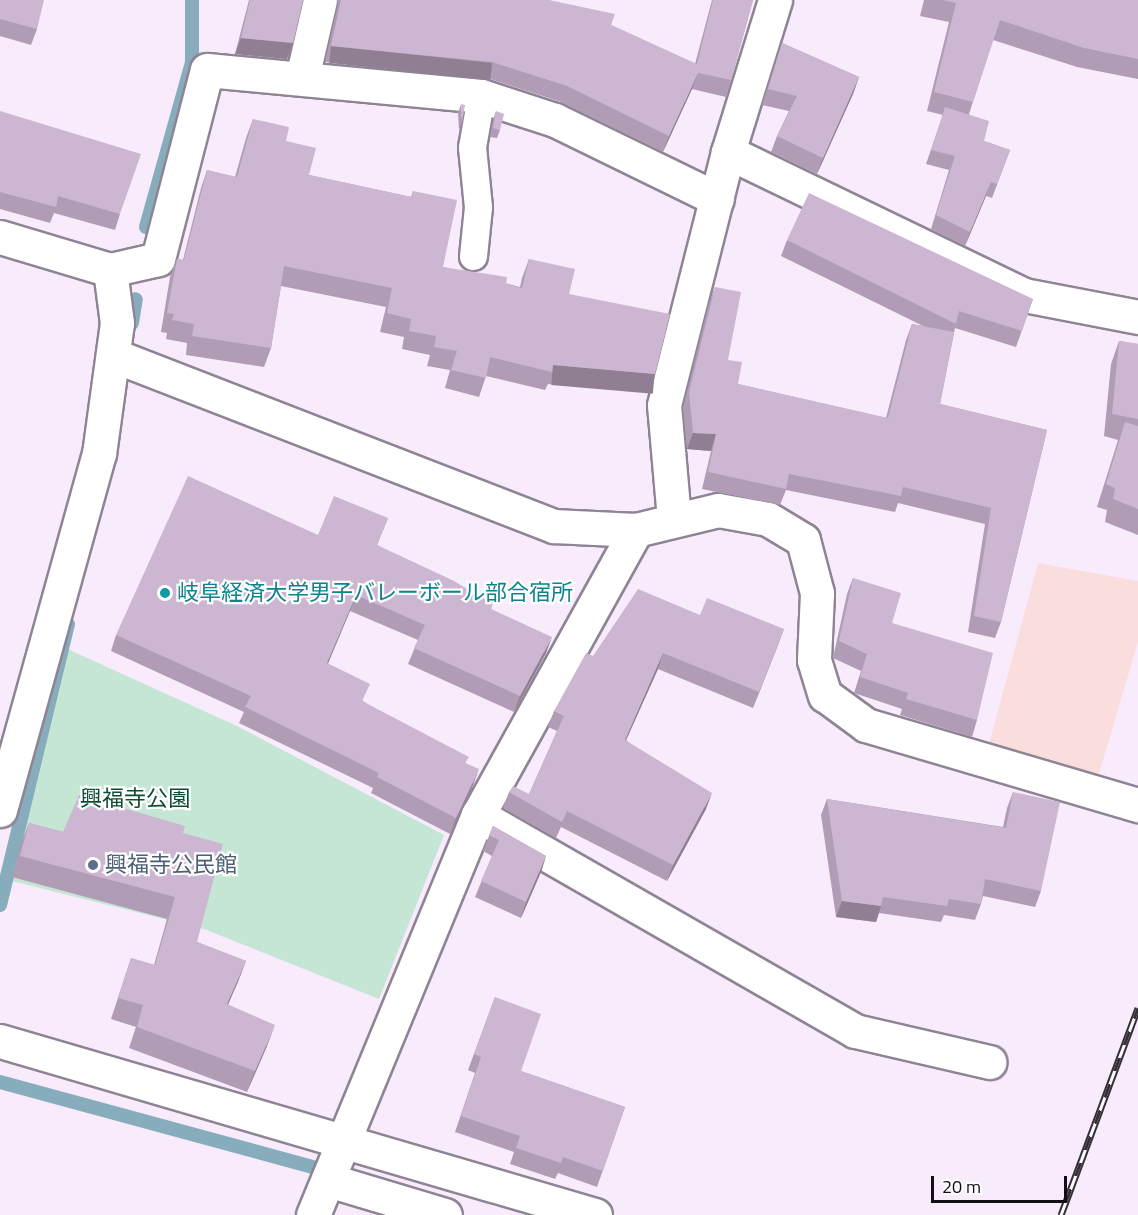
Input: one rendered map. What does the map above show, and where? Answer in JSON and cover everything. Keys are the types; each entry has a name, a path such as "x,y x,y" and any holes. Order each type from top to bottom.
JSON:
{"street":[{"path":"302,78 320,0"},
{"path":"674,519 664,405 728,152 776,0"},
{"path":"0,237 110,270 158,259 207,70 481,96 555,120 717,199"},
{"path":"728,152 1024,295 1138,317"},
{"path":"0,810 99,454 117,323 110,270"},
{"path":"113,356 554,526 636,530 718,510 768,519 803,540 817,593 814,660 825,695 866,725 1138,805"},
{"path":"313,1215 478,815 636,530"},
{"path":"478,815 855,1031 989,1062"},
{"path":"0,1041 595,1215"},
{"path":"327,1180 446,1215"}],"lane":[{"path":"473,256 478,207 472,147 481,96"}],"shaded area":[{"path":"1038,563 1138,581 1138,642 1098,777 989,744"}],"green space":[{"name":"興福寺公園","path":"63,647 237,726 444,835 379,999 204,929 0,878"}],"building":[{"path":"0,0 44,0 37,29 0,19"},
{"path":"250,0 303,0 293,43 241,38"},
{"path":"341,0 549,0 615,14 611,25 697,64 713,0 753,0 731,80 698,73 669,136 567,86 492,62 331,46"},
{"path":"943,0 1138,0 1138,59 1084,48 1000,20 973,102 934,92 956,3"},
{"path":"782,43 859,77 823,158 777,136 797,96 768,89"},
{"path":"461,104 465,105 462,122"},
{"path":"945,107 989,121 984,141 1010,150 997,184 991,182 970,232 936,215 955,156 931,150"},
{"path":"0,111 141,154 120,214 58,196 56,207 0,192"},
{"path":"496,111 504,114 500,130 493,128"},
{"path":"253,119 289,127 286,141 316,148 309,175 412,197 413,191 457,200 443,267 507,277 506,284 522,288 529,259 575,269 569,294 670,314 655,374 553,365 552,372 490,357 486,378 451,370 457,351 434,347 436,336 409,331 411,319 387,313 392,288 284,266 271,348 192,336 194,324 172,320 174,314 167,313 177,259 184,260 207,170 237,177"},
{"path":"809,193 1033,299 1022,331 959,311 956,324 787,240"},
{"path":"715,287 741,292 728,360 742,362 738,384 888,418 912,324 954,332 940,404 1047,430 1001,622 974,616 991,508 903,487 901,496 789,474 786,489 708,472 716,434 693,433 689,392"},
{"path":"1119,341 1138,344 1138,419 1112,414"},
{"path":"1125,422 1138,426 1138,509 1113,499 1115,488 1106,484"},
{"path":"188,476 318,535 334,496 388,518 377,545 452,580 493,604 491,609 552,637 520,696 414,648 425,625 356,595 327,663 370,684 362,701 469,757 465,763 479,769 456,818 377,777 379,773 245,707 251,696 116,635"},
{"path":"853,578 901,593 892,623 993,653 977,720 906,699 908,693 860,677 867,654 839,641"},
{"path":"638,589 700,615 707,598 784,629 759,692 663,653 625,740 712,793 673,865 567,811 562,822 509,792 513,786 529,794 564,716 554,711 586,653 593,656"},
{"path":"1013,792 1060,802 1041,891 985,879 981,904 949,899 947,906 883,897 881,906 842,901 827,799 1006,828"},
{"path":"79,795 185,826 183,833 223,844 197,942 246,961 227,1004 275,1025 255,1071 137,1027 143,1005 118,998 131,958 155,965 175,897 20,856 29,823 63,832"},
{"path":"493,826 546,856 526,902 481,881 499,840 489,835"},
{"path":"495,997 541,1014 521,1071 625,1107 603,1171 563,1157 561,1163 516,1148 520,1136 461,1116 481,1057 474,1054"}],"waterway":[{"path":"146,227 192,62 192,0"},
{"path":"132,323 136,299"},
{"path":"0,905 68,624"},
{"path":"0,1082 313,1167"}],"railway":[{"path":"1061,1215 1138,1008"}],"place":[{"name":"岐阜経済大学男子バレーボール部合宿所","path":"165,593"},
{"name":"興福寺公民館","path":"93,865"}]}
